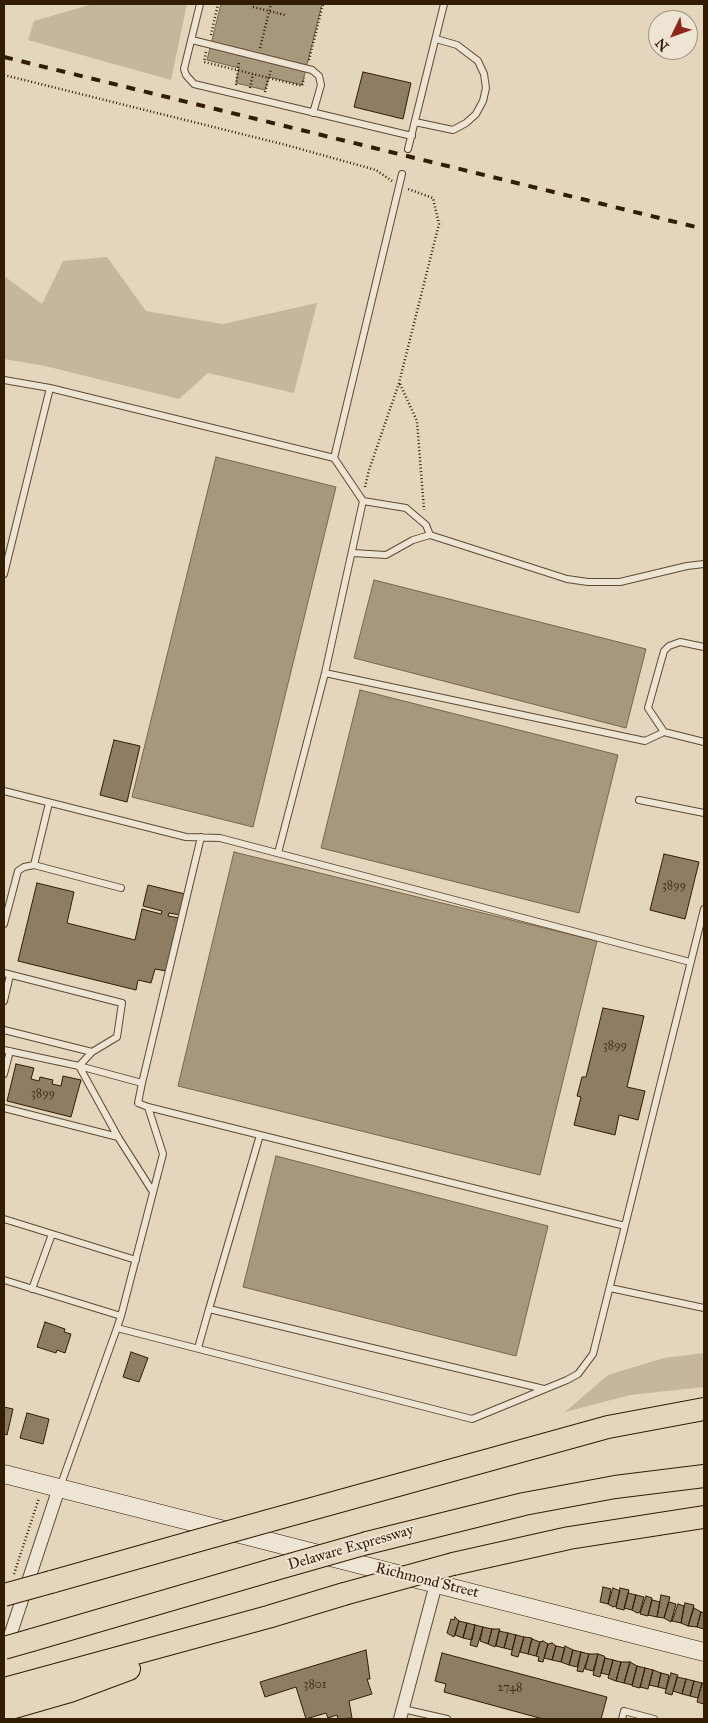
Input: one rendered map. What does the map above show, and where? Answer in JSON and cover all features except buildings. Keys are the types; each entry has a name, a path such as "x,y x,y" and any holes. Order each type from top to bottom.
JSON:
{"highway":[{"path":"8,1587 52,1582 608,1427 704,1409"},
{"name":"Delaware Expressway","path":"4,1648 367,1543 524,1504 615,1487 704,1476"},
{"path":"6,1699 344,1594 454,1564 569,1538 704,1517"}],"main road":[{"name":"Richmond Street","path":"4,1474 704,1652"}],"street":[{"path":"4,1653 59,1488"},
{"path":"402,1714 436,1584"}],"lane":[{"path":"200,4 184,70 194,84 412,136"},
{"path":"408,149 444,4"},
{"path":"415,122 454,130 466,124 476,114 483,101 485,81 478,61 457,45 436,39"},
{"path":"192,40 307,68 316,72 321,80 313,113"},
{"path":"334,458 402,174"},
{"path":"4,380 50,388 334,458 363,501 325,673 278,853"},
{"path":"4,574 50,388"},
{"path":"363,501 406,508 426,525 430,534"},
{"path":"352,553 386,555 412,540 430,534 567,579 588,582 620,582 687,566 704,564"},
{"path":"664,732 648,708 664,651 669,646 680,642 704,648"},
{"path":"325,673 645,741 664,732 704,742"},
{"path":"4,791 186,837 220,838 690,962"},
{"path":"639,800 704,813"},
{"path":"34,865 49,803"},
{"path":"201,837 138,1103 625,1226"},
{"path":"4,924 18,872 24,867 34,865 121,888"},
{"path":"117,1328 472,1419 567,1380 587,1365 593,1354 704,909"},
{"path":"4,1001 7,974 122,1003 117,1037 92,1052 79,1066"},
{"path":"4,1030 92,1052"},
{"path":"4,1074 7,1051 79,1066 142,1083"},
{"path":"79,1066 118,1137 153,1192"},
{"path":"59,1488 121,1316 163,1154 148,1107"},
{"path":"4,1108 118,1137"},
{"path":"198,1348 260,1135"},
{"path":"4,1219 136,1260"},
{"path":"32,1288 52,1234"},
{"path":"4,1280 121,1316"},
{"path":"610,1288 704,1308"},
{"path":"209,1309 544,1389"},
{"path":"622,1719 624,1711 654,1719"},
{"path":"402,1714 446,1719"}],"path":[{"path":"258,57 271,4"},
{"path":"269,78 266,92 234,84 237,70 302,86 323,4"},
{"path":"253,8 285,15"},
{"path":"250,88 253,74"},
{"path":"4,75 304,150 376,170 399,186 434,198 438,224 399,383 369,470 363,501"},
{"path":"399,383 417,421 426,525"},
{"path":"8,1587 40,1494"}],"shaded area":[{"path":"93,4 187,4 171,80 28,40 34,21"},
{"path":"221,4 322,4 302,85 269,77 265,90 236,83 239,68 207,60"},
{"path":"107,257 146,311 223,324 317,303 294,393 208,373 179,399 45,366 4,359 4,276 42,304 63,261"},
{"path":"216,457 336,487 253,827 132,797"},
{"path":"374,580 646,649 626,728 354,658"},
{"path":"360,690 618,755 579,913 321,848"},
{"path":"234,852 597,941 540,1175 178,1086"},
{"path":"276,1156 548,1226 516,1356 243,1287"},
{"path":"704,1353 704,1387 630,1395 565,1412 608,1375 664,1358"}],"railway":[{"path":"4,57 704,229"}]}
